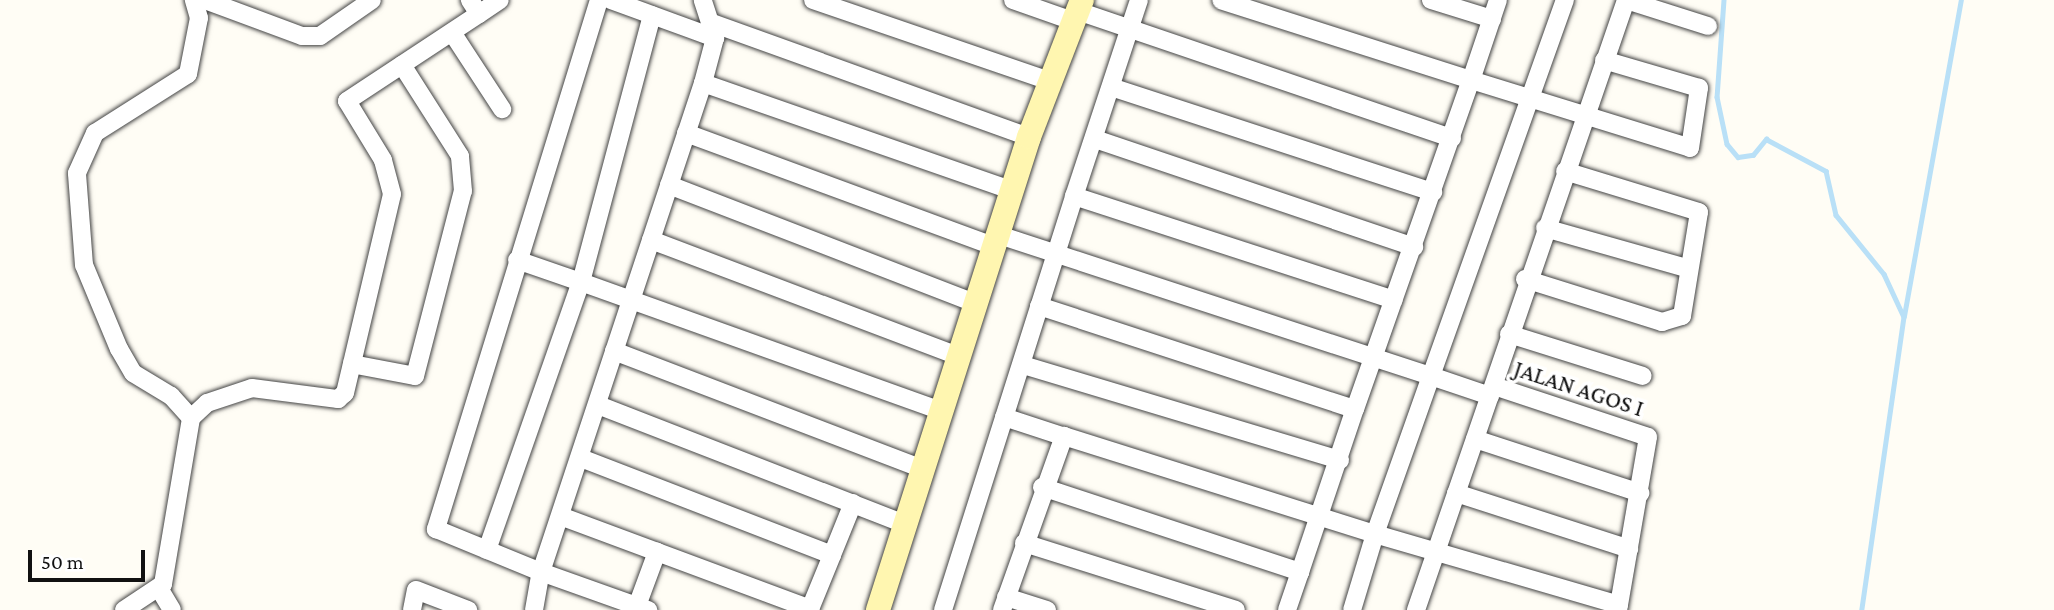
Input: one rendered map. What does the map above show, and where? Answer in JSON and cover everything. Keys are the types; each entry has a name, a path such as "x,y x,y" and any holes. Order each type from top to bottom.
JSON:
{"street":[{"path":"191,418 171,396 133,373 119,349 84,265 76,199 77,173 95,134 188,74 198,18 194,0"},
{"path":"205,0 233,6 303,36 320,36 372,0"},
{"path":"172,610 160,590 191,418 206,403 252,388 338,399 352,364 392,194 383,160 347,101 453,34 475,7 500,0"},
{"path":"598,0 436,529 541,572 643,608 657,552"},
{"path":"611,0 652,15 714,30 1030,136"},
{"path":"534,610 541,572 563,517 614,351 703,83 714,30 703,0"},
{"path":"813,0 1049,81"},
{"path":"1013,0 1077,11 1451,138"},
{"path":"943,610 1023,365 1055,250 1095,139 1139,0"},
{"path":"1221,0 1690,148 1699,88 1604,60"},
{"path":"1431,0 1492,19"},
{"path":"1287,610 1498,0"},
{"path":"1352,610 1431,376 1565,0"},
{"path":"1422,608 1438,548 1492,391 1525,279 1626,0 1707,26"},
{"path":"878,610 908,525 1030,136 1077,11"},
{"path":"487,550 581,282 652,15"},
{"path":"453,34 502,109"},
{"path":"352,364 415,376 463,191 460,156 402,65"},
{"path":"703,83 1013,191"},
{"path":"1111,87 1433,192"},
{"name":"JALAN AGOS I","path":"686,134 997,241 1055,250 1375,355 1431,376 1648,436 1640,493"},
{"path":"1095,139 1414,247"},
{"path":"1525,279 1668,323 1682,316 1686,268 1699,212 1564,171"},
{"path":"669,186 977,303"},
{"path":"1074,196 1394,300"},
{"path":"1545,228 1686,268"},
{"path":"651,240 960,357"},
{"path":"517,260 942,411"},
{"path":"1039,306 1355,409"},
{"path":"1509,334 1643,376"},
{"path":"614,351 925,470"},
{"path":"1023,365 1340,460"},
{"path":"598,405 908,525"},
{"path":"1004,417 1317,518 1438,548 1618,608 1640,493 1475,439"},
{"path":"1047,610 1004,604 1042,487 1062,436"},
{"path":"581,458 832,555"},
{"path":"1042,487 1300,572"},
{"path":"1456,493 1629,549"},
{"path":"563,517 809,609 853,503"},
{"path":"1024,543 1236,610"},
{"path":"124,610 160,590"},
{"path":"412,610 416,590 468,610"}],"waterway":[{"path":"1724,0 1717,97 1727,144 1738,157 1753,155 1766,139 1826,171 1836,215 1884,274 1904,317 1862,610"},
{"path":"1904,316 1961,0"}]}
